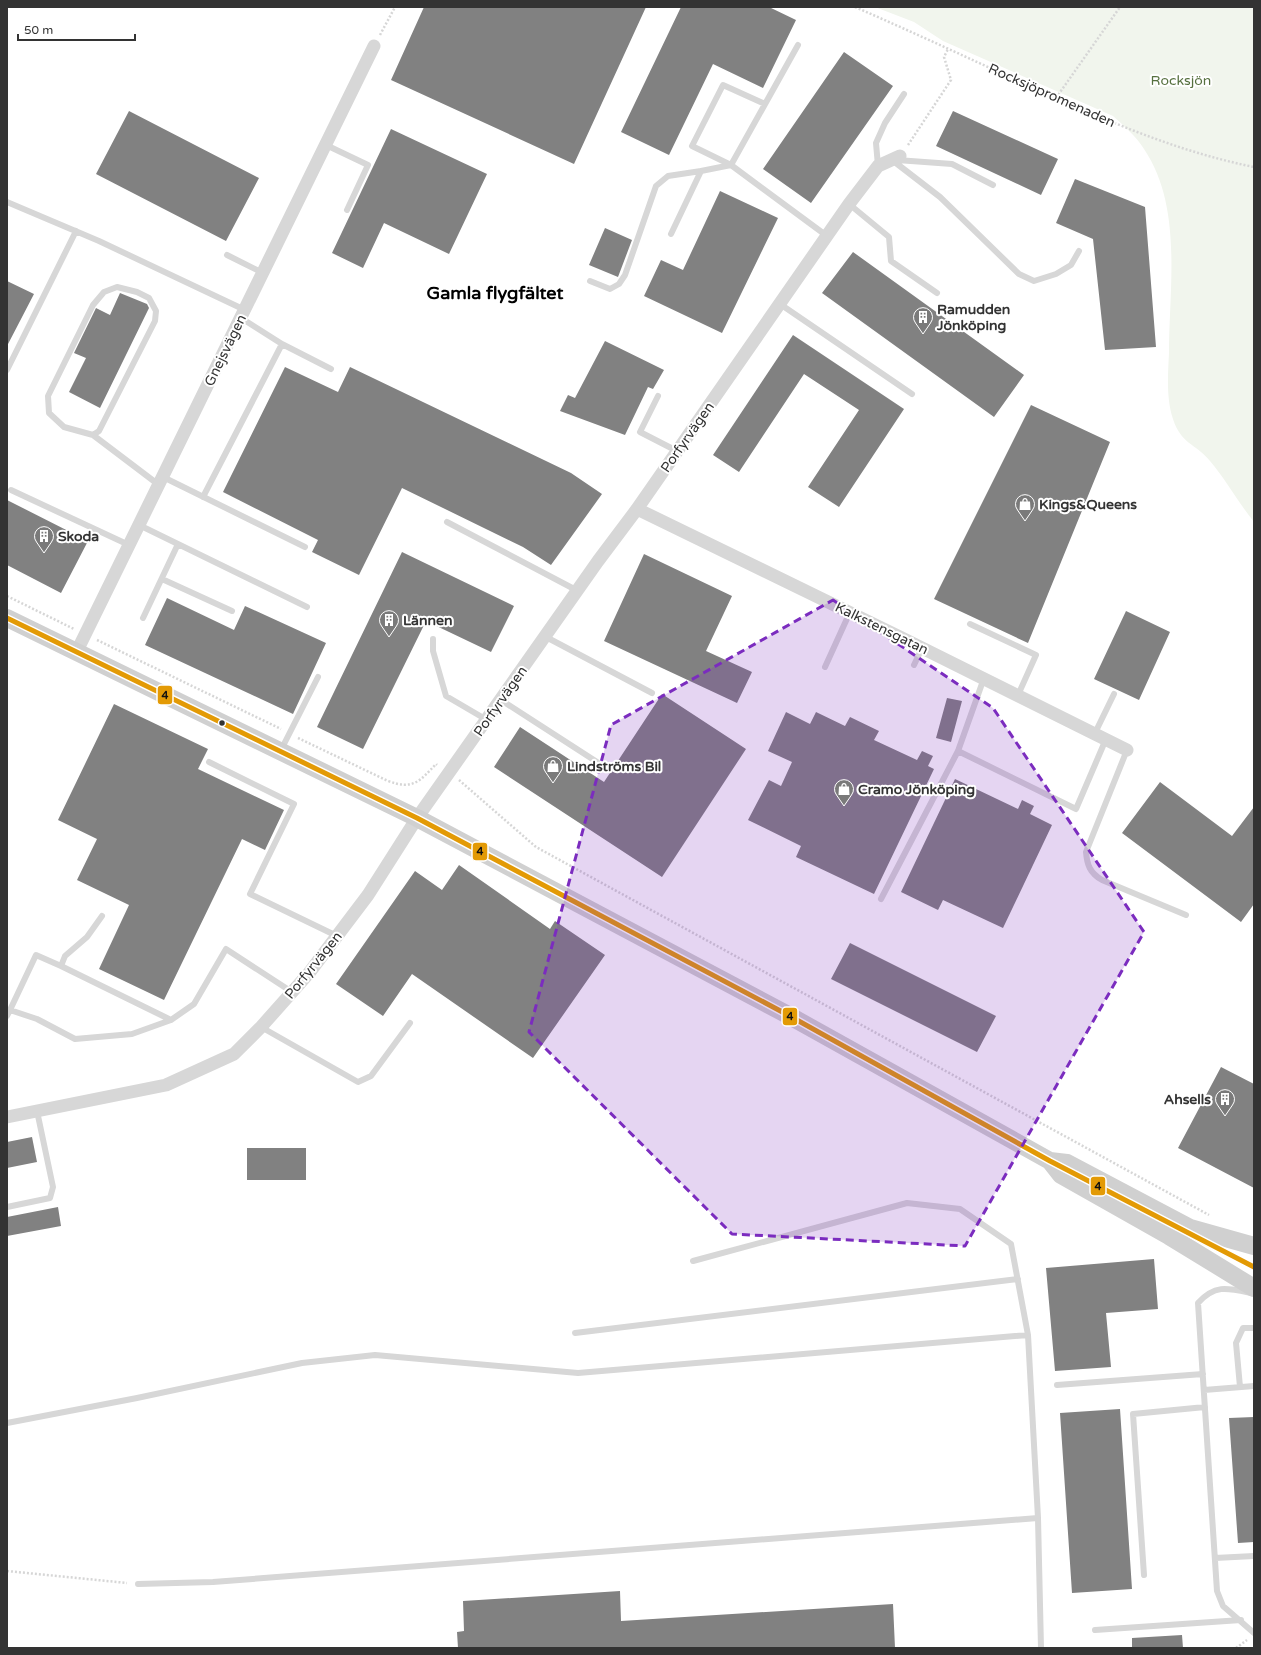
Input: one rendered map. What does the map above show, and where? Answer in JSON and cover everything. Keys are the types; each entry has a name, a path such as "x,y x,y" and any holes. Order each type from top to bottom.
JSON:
{"main road":[{"path":"7,618 76,653 417,818 794,1019 1050,1161 1067,1163 1190,1228 1254,1246"},
{"path":"1050,1161 1061,1175 1169,1236 1254,1288"}],"street":[{"name":"Gnejsvägen","path":"76,653 374,46"},
{"name":"Porfyrvägen","path":"7,1117 166,1085 234,1054 261,1027 292,992 368,895 417,818 637,509 849,204 878,166 896,158"},
{"name":"Kalkstensgatan","path":"637,509 850,612 1127,750"}],"lane":[{"path":"590,281 610,289 619,284 625,275 656,186 668,176 731,165 798,44"},
{"path":"765,104 723,85 692,146 731,165 827,236"},
{"path":"878,166 876,143 885,123 904,94"},
{"path":"326,145 368,165 347,210"},
{"path":"896,158 952,164 993,186"},
{"path":"896,158 940,197 1019,274 1034,281 1056,274 1071,265 1079,251"},
{"path":"671,234 701,171"},
{"path":"7,202 76,231 243,314 282,344 331,369"},
{"path":"849,204 889,237 890,261 937,293"},
{"path":"7,370 76,231"},
{"path":"227,255 263,273"},
{"path":"93,435 99,431 155,321 156,310 149,298 137,292 117,287 104,292 93,305 48,396 49,413 64,427 93,435 161,481 203,497 305,547"},
{"path":"780,304 912,394"},
{"path":"203,497 282,344"},
{"path":"658,396 640,432 677,451"},
{"path":"11,490 129,545"},
{"path":"447,522 578,591"},
{"path":"139,525 307,608"},
{"path":"143,618 178,544"},
{"path":"162,579 232,611"},
{"path":"825,667 850,612"},
{"path":"970,624 1036,655 1018,695"},
{"path":"546,637 652,693"},
{"path":"432,640 432,651 446,696 487,720"},
{"path":"914,665 922,648"},
{"path":"281,752 318,677"},
{"path":"881,899 958,750 984,678"},
{"path":"958,750 1076,809 1114,694"},
{"path":"501,700 597,762"},
{"path":"1127,750 1086,852 1087,863 1093,875 1102,880 1186,915"},
{"path":"209,762 294,804 250,894 337,936"},
{"path":"61,966 65,956 87,937 102,916"},
{"path":"10,1010 37,1019 75,1039 132,1034 171,1020 194,1004 226,949 292,992"},
{"path":"7,1016 36,955 171,1020"},
{"path":"261,1027 358,1082 371,1076 410,1023"},
{"path":"7,1207 50,1198 53,1194 53,1187 37,1111"},
{"path":"1050,1161 1254,1267"},
{"path":"694,1261 908,1203 960,1209 1011,1244 1028,1335 1038,1518 1041,1648"},
{"path":"575,1333 1018,1279"},
{"path":"1254,1294 1222,1288 1206,1293 1198,1302 1217,1591 1223,1606 1254,1633"},
{"path":"1240,1387 1236,1343 1243,1328 1254,1328"},
{"path":"7,1423 137,1398 302,1363 375,1355 578,1373 1028,1335"},
{"path":"1057,1385 1203,1374"},
{"path":"1204,1390 1254,1386"},
{"path":"1144,1575 1133,1414 1205,1407"},
{"path":"138,1584 213,1582 1038,1518"},
{"path":"1215,1558 1254,1556"},
{"path":"1095,1630 1240,1620"}],"path":[{"path":"374,46 395,7"},
{"name":"Rocksjöpromenaden","path":"855,7 1090,114 1161,142 1218,160 1254,167"},
{"path":"1056,98 1120,7"},
{"path":"896,158 951,80 944,57 948,49"},
{"path":"7,596 388,781 402,786 416,783 436,764 460,781 536,847 1214,1218"},
{"path":"7,1571 138,1584"},
{"path":"1236,1648 1248,1639"}],"highlighted area":[{"path":"833,600 993,708 1144,932 965,1246 732,1234 529,1032 611,725"}],"green space":[{"name":"Rocksjön","path":"875,7 1254,7 1254,522 1210,461 1180,434 1173,419 1169,403 1168,386 1171,275 1169,222 1164,196 1156,172 1141,144 1130,131 1113,116 943,41 914,22"}],"building":[{"path":"424,7 646,7 574,164 391,80"},
{"path":"681,7 769,7 796,20 763,88 713,64 669,155 621,132"},
{"path":"844,52 893,86 811,203 763,169"},
{"path":"129,111 259,178 226,241 96,174"},
{"path":"953,111 1058,159 1041,195 936,146"},
{"path":"391,129 487,174 449,254 384,223 363,268 332,253"},
{"path":"1075,179 1145,207 1156,347 1105,350 1093,239 1056,223"},
{"path":"720,191 778,218 722,333 644,296 661,260 683,270"},
{"path":"605,228 632,240 618,277 589,265"},
{"name":"Ramudden Jönköping","path":"853,252 1024,375 994,417 822,293"},
{"path":"7,281 34,294 7,346"},
{"path":"120,293 147,304 149,308 100,408 69,392 86,358 74,353 96,308 110,315"},
{"path":"793,335 904,409 839,507 808,487 859,410 804,374 739,472 713,455"},
{"path":"605,341 664,370 653,389 648,387 625,435 560,411 568,395 575,398"},
{"path":"285,367 338,392 350,367 571,473 602,494 551,565 523,547 402,488 359,575 312,552 318,540 223,492"},
{"name":"Kings&Queens","path":"1031,405 1110,442 1028,643 934,599"},
{"name":"Skoda","path":"7,500 88,541 61,593 7,565"},
{"name":"Lännen","path":"402,552 514,606 491,652 426,621 363,749 317,727"},
{"path":"644,554 732,596 706,651 752,672 737,703 604,641"},
{"path":"167,598 234,630 245,606 326,643 293,714 145,645"},
{"path":"1126,611 1170,632 1139,700 1094,679"},
{"path":"662,694 746,749 662,877 494,767 520,727 604,782"},
{"path":"947,698 962,701 951,742 936,738"},
{"path":"114,704 208,749 198,769 284,810 265,850 242,839 164,1000 99,969 129,905 77,880 97,839 58,820"},
{"name":"Cramo Jönköping","path":"786,712 810,724 816,712 845,726 850,717 879,731 874,740 917,760 922,751 933,756 928,766 934,769 874,894 796,857 801,846 748,820 769,780 781,786 792,762 768,751"},
{"path":"955,779 1018,809 1022,800 1034,806 1030,814 1052,825 1003,928 943,900 938,910 901,892"},
{"path":"1160,782 1232,836 1254,807 1254,904 1241,922 1122,833"},
{"path":"459,865 550,929 555,921 605,955 533,1058 412,974 383,1016 336,984 415,871 442,890"},
{"path":"850,943 996,1016 977,1052 831,979"},
{"name":"Ahsells","path":"1221,1067 1254,1084 1254,1188 1178,1148"},
{"path":"32,1137 37,1162 7,1168 7,1142"},
{"path":"247,1148 306,1148 306,1180 247,1180"},
{"path":"58,1207 61,1226 7,1236 7,1217"},
{"path":"1154,1259 1158,1309 1106,1313 1111,1367 1055,1371 1046,1268"},
{"path":"1120,1409 1132,1589 1072,1593 1060,1413"},
{"path":"1254,1417 1254,1542 1238,1543 1229,1418"},
{"path":"620,1591 621,1621 893,1604 895,1648 458,1648 457,1632 464,1631 463,1601"},
{"path":"1182,1635 1183,1648 1132,1648 1132,1638"}],"transit line":[{"name":"4","path":"7,618 417,818 788,1015 1050,1161 1254,1267"}],"place":[{"name":"Ramudden Jönköping","path":"923,334"},
{"name":"Kings&Queens","path":"1025,521"},
{"name":"Skoda","path":"44,553"},
{"name":"Lännen","path":"389,637"},
{"name":"Lindströms Bil","path":"553,783"},
{"name":"Cramo Jönköping","path":"844,806"},
{"name":"Ahsells","path":"1225,1116"}],"district":[{"name":"Gamla flygfältet","path":"495,293"}]}
